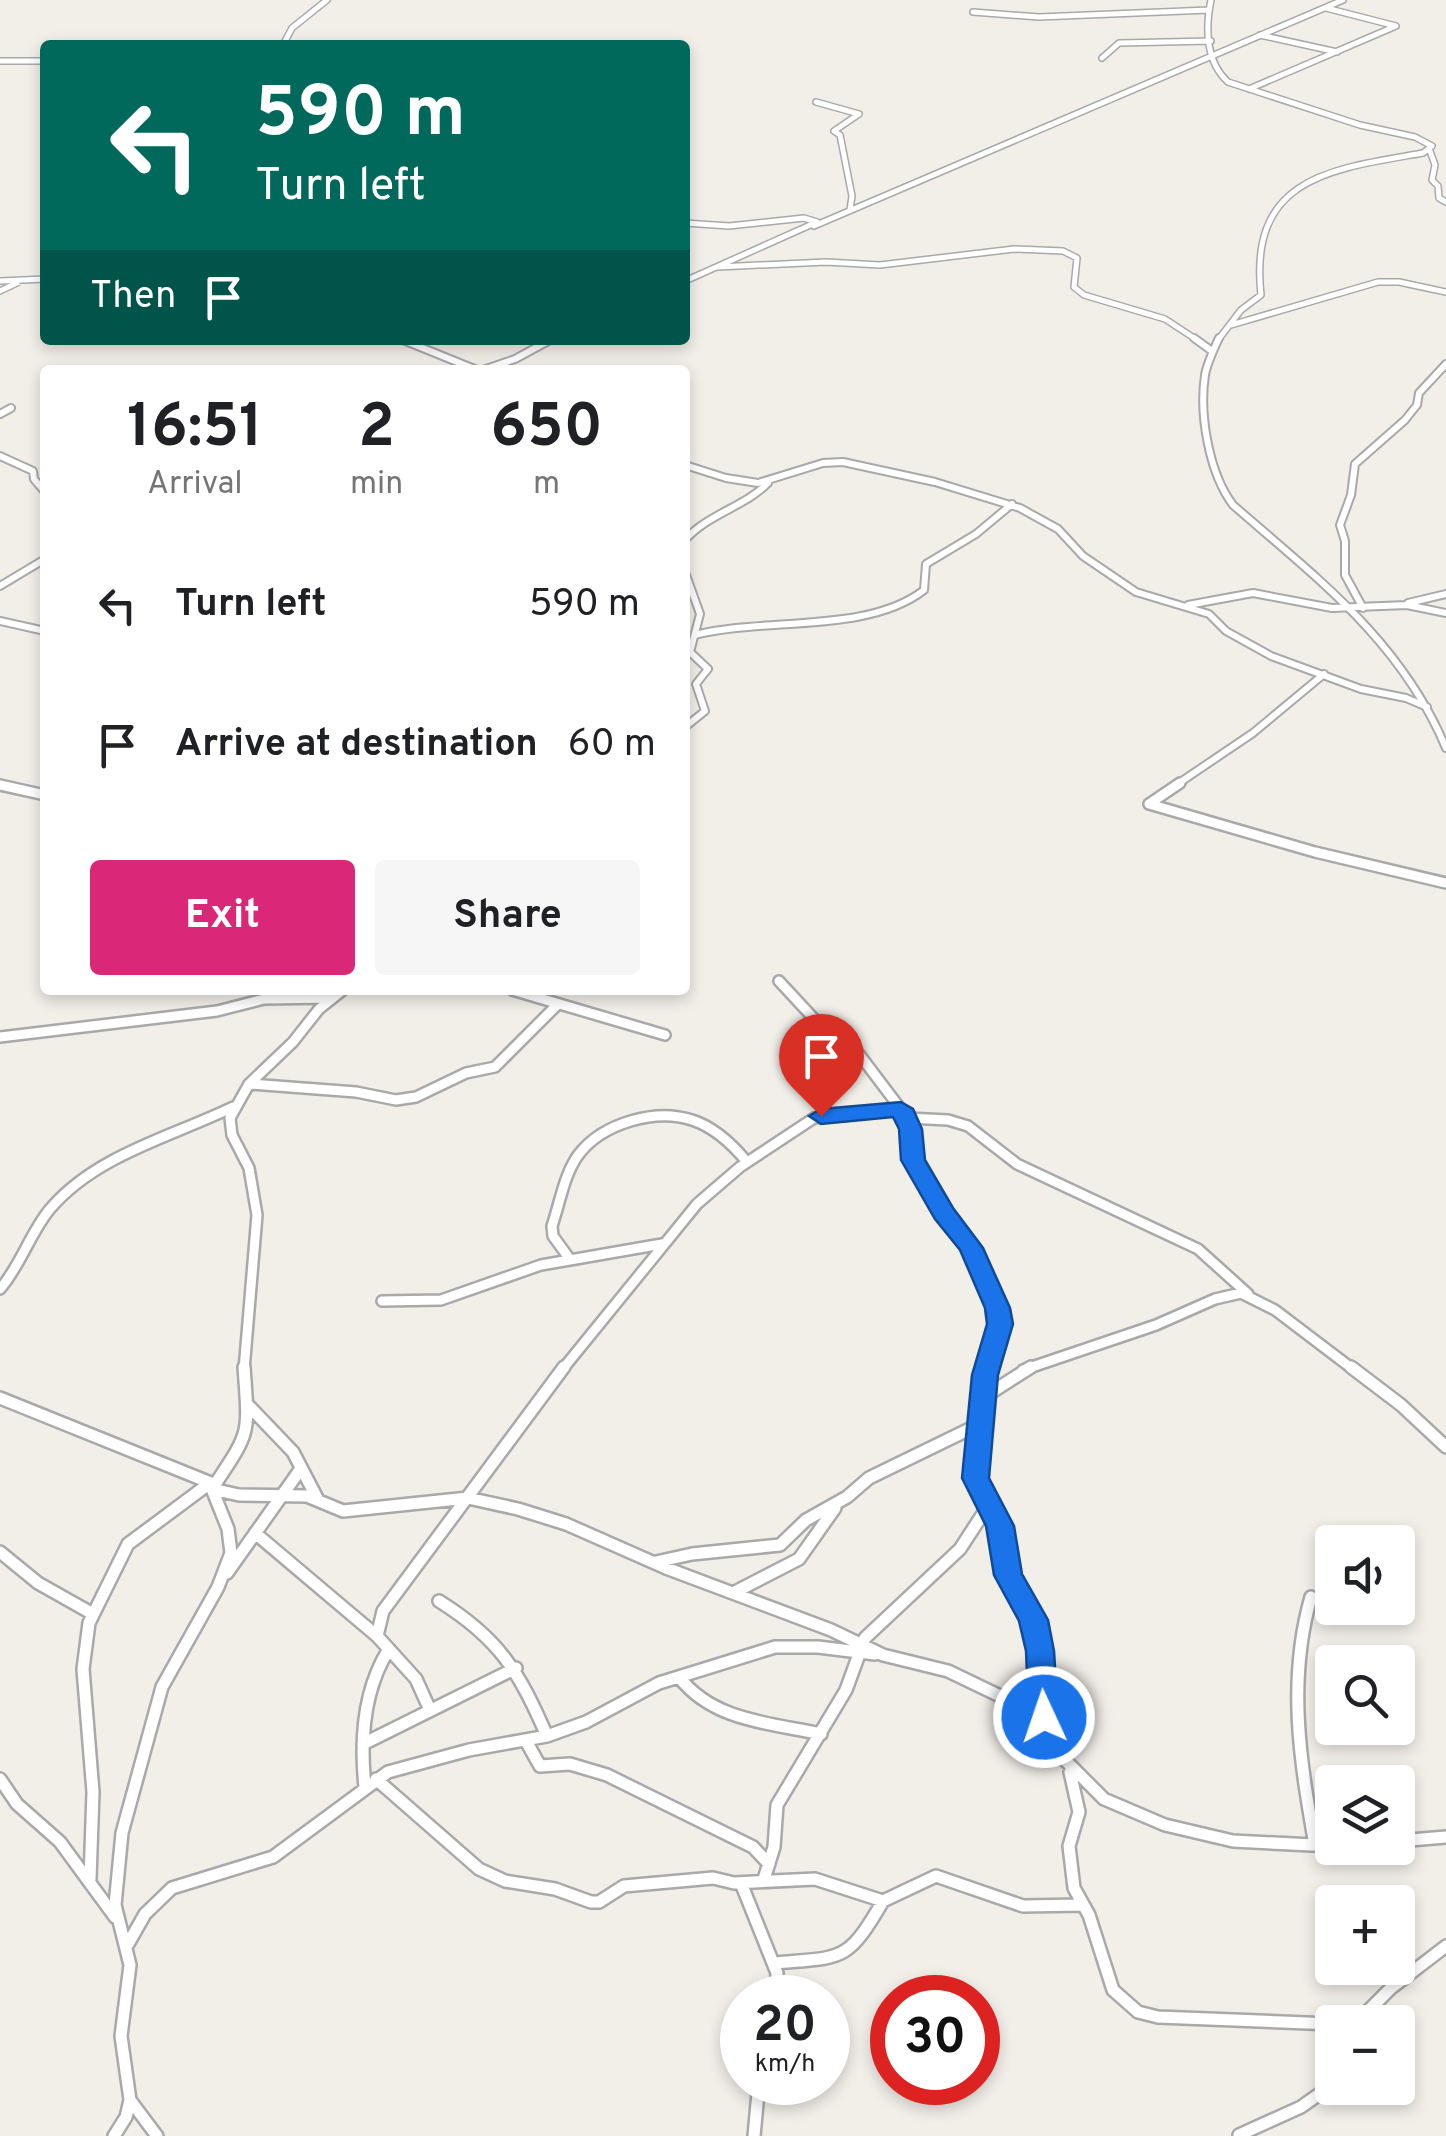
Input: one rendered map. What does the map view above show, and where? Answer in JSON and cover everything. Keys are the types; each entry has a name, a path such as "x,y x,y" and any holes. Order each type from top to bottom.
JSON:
{"street":[{"path":"286,40 292,28 327,0"},
{"path":"1211,0 1215,72 1249,89 1430,144 1436,164 1432,180 1438,186 1438,198 1446,202"},
{"path":"690,279 1344,0"},
{"path":"1249,89 1396,26 1326,8"},
{"path":"973,12 1039,17 1209,10"},
{"path":"1260,36 1339,52"},
{"path":"1102,58 1118,43 1211,41"},
{"path":"0,61 40,61"},
{"path":"816,102 859,114 834,131 840,135 852,196 850,210"},
{"path":"1430,151 1347,165 1288,192 1280,201 1266,234 1259,277 1261,295 1228,326 1212,351 1205,379 1206,428 1222,490 1233,505 1380,638 1430,710 1446,748"},
{"path":"690,223 730,226 804,218 816,221 814,226"},
{"path":"718,267 818,262 879,265 1016,248 1058,250 1076,256 1073,285 1090,299 1102,306 1163,319 1212,351"},
{"path":"0,280 40,280"},
{"path":"1228,326 1378,282 1394,281 1446,292"},
{"path":"0,291 20,282"},
{"path":"417,345 473,365"},
{"path":"500,365 541,345"},
{"path":"1363,608 1344,575 1345,541 1340,525 1351,495 1355,464 1405,420 1415,408 1418,393 1446,364"},
{"path":"0,414 11,408"},
{"path":"0,456 33,471 40,486"},
{"path":"690,466 730,480 768,482 836,461 1012,504 1053,525 1083,556 1136,592 1214,616 1226,632 1260,650 1367,690 1412,699 1444,718"},
{"path":"690,536 709,519 752,499 768,482"},
{"path":"695,635 736,626 790,624 909,604 924,590 926,564 976,534 1012,504"},
{"path":"0,586 40,562"},
{"path":"690,586 700,614 690,652 708,668 696,684 706,706 697,721 690,724"},
{"path":"1178,604 1193,605 1227,595 1253,593 1332,608 1363,608 1446,594"},
{"path":"1400,604 1446,613"},
{"path":"0,622 40,630"},
{"path":"1324,674 1253,733 1149,804 1315,852 1446,883"},
{"path":"0,784 40,793"},
{"path":"779,981 817,1022 859,1054 904,1114 913,1160 944,1213 971,1248 998,1308 1000,1324 985,1375 976,1478 1000,1526 1008,1575 1034,1620 1044,1717 1079,1797 1077,1823 1068,1851 1074,1888 1096,1935 1110,1984 1138,2012 1174,2018 1315,2023"},
{"path":"90,1879 92,1792 83,1669 92,1614 128,1544 212,1485 248,1430 244,1369 257,1215 249,1168 230,1128 234,1106 249,1084 335,995"},
{"path":"528,995 665,1035"},
{"path":"0,1038 217,1012 264,999 330,998"},
{"path":"249,1084 409,1099 466,1073 495,1067 558,1004"},
{"path":"0,1288 14,1273 49,1210 104,1162 168,1138 234,1106"},
{"path":"378,1636 383,1611 512,1434 662,1244 697,1204 747,1162 814,1118 904,1114 968,1126 1017,1164 1198,1249 1250,1296 1401,1405 1446,1446"},
{"path":"569,1258 553,1236 552,1226 578,1155 599,1136 639,1120 687,1118 729,1142 747,1162"},
{"path":"382,1301 426,1305 569,1258 662,1244"},
{"path":"984,1397 1022,1370 1156,1325 1215,1299 1238,1293 1250,1296"},
{"path":"0,1398 239,1496 318,1500 347,1511 468,1498 566,1524 861,1648 948,1671 1044,1717"},
{"path":"248,1405 280,1435 318,1500"},
{"path":"654,1563 692,1554 773,1548 806,1520 840,1502 883,1470 980,1424"},
{"path":"117,1919 116,1879 122,1833 154,1713 175,1660 218,1587 300,1470"},
{"path":"212,1485 232,1544 218,1587"},
{"path":"733,1593 799,1559 840,1502"},
{"path":"764,1879 775,1839 777,1805 846,1690 861,1648 960,1548 988,1506"},
{"path":"255,1533 378,1636 416,1678 430,1710"},
{"path":"0,1552 38,1582 92,1614"},
{"path":"1065,1760 1104,1798 1166,1825 1232,1842 1315,1845 1294,1718 1296,1648 1311,1597"},
{"path":"440,1600 494,1638 516,1668 547,1736"},
{"path":"128,1944 145,1914 172,1888 274,1857 371,1782 402,1766 547,1736 679,1677 775,1647 861,1648"},
{"path":"389,1649 373,1674 363,1744 371,1782 468,1861 505,1881 556,1889 595,1902 624,1886 713,1878 742,1883 815,1879 884,1901"},
{"path":"363,1744 516,1668"},
{"path":"679,1677 691,1696 716,1708 821,1734"},
{"path":"526,1742 540,1766 564,1763 607,1775 753,1847 768,1864"},
{"path":"0,1779 9,1795 60,1842 90,1879 117,1919 128,1944 130,1965 121,2036 130,2100 126,2117 114,2136"},
{"path":"1415,1840 1446,1837"},
{"path":"776,1962 840,1957 856,1943 884,1901 936,1876 1023,1906 1083,1905"},
{"path":"742,1883 762,1944 776,1962 776,1975"},
{"path":"1374,2005 1446,1946"},
{"path":"1239,2135 1315,2097"},
{"path":"130,2100 157,2136"},
{"path":"754,2136 757,2105"},
{"path":"1232,2136 1248,2136"}],"route":[{"path":"821,1116 901,1109 910,1129 913,1160 944,1213 962,1232 998,1308 1000,1324 985,1375 976,1483 1000,1526 1008,1575 1034,1620 1044,1717"}]}
